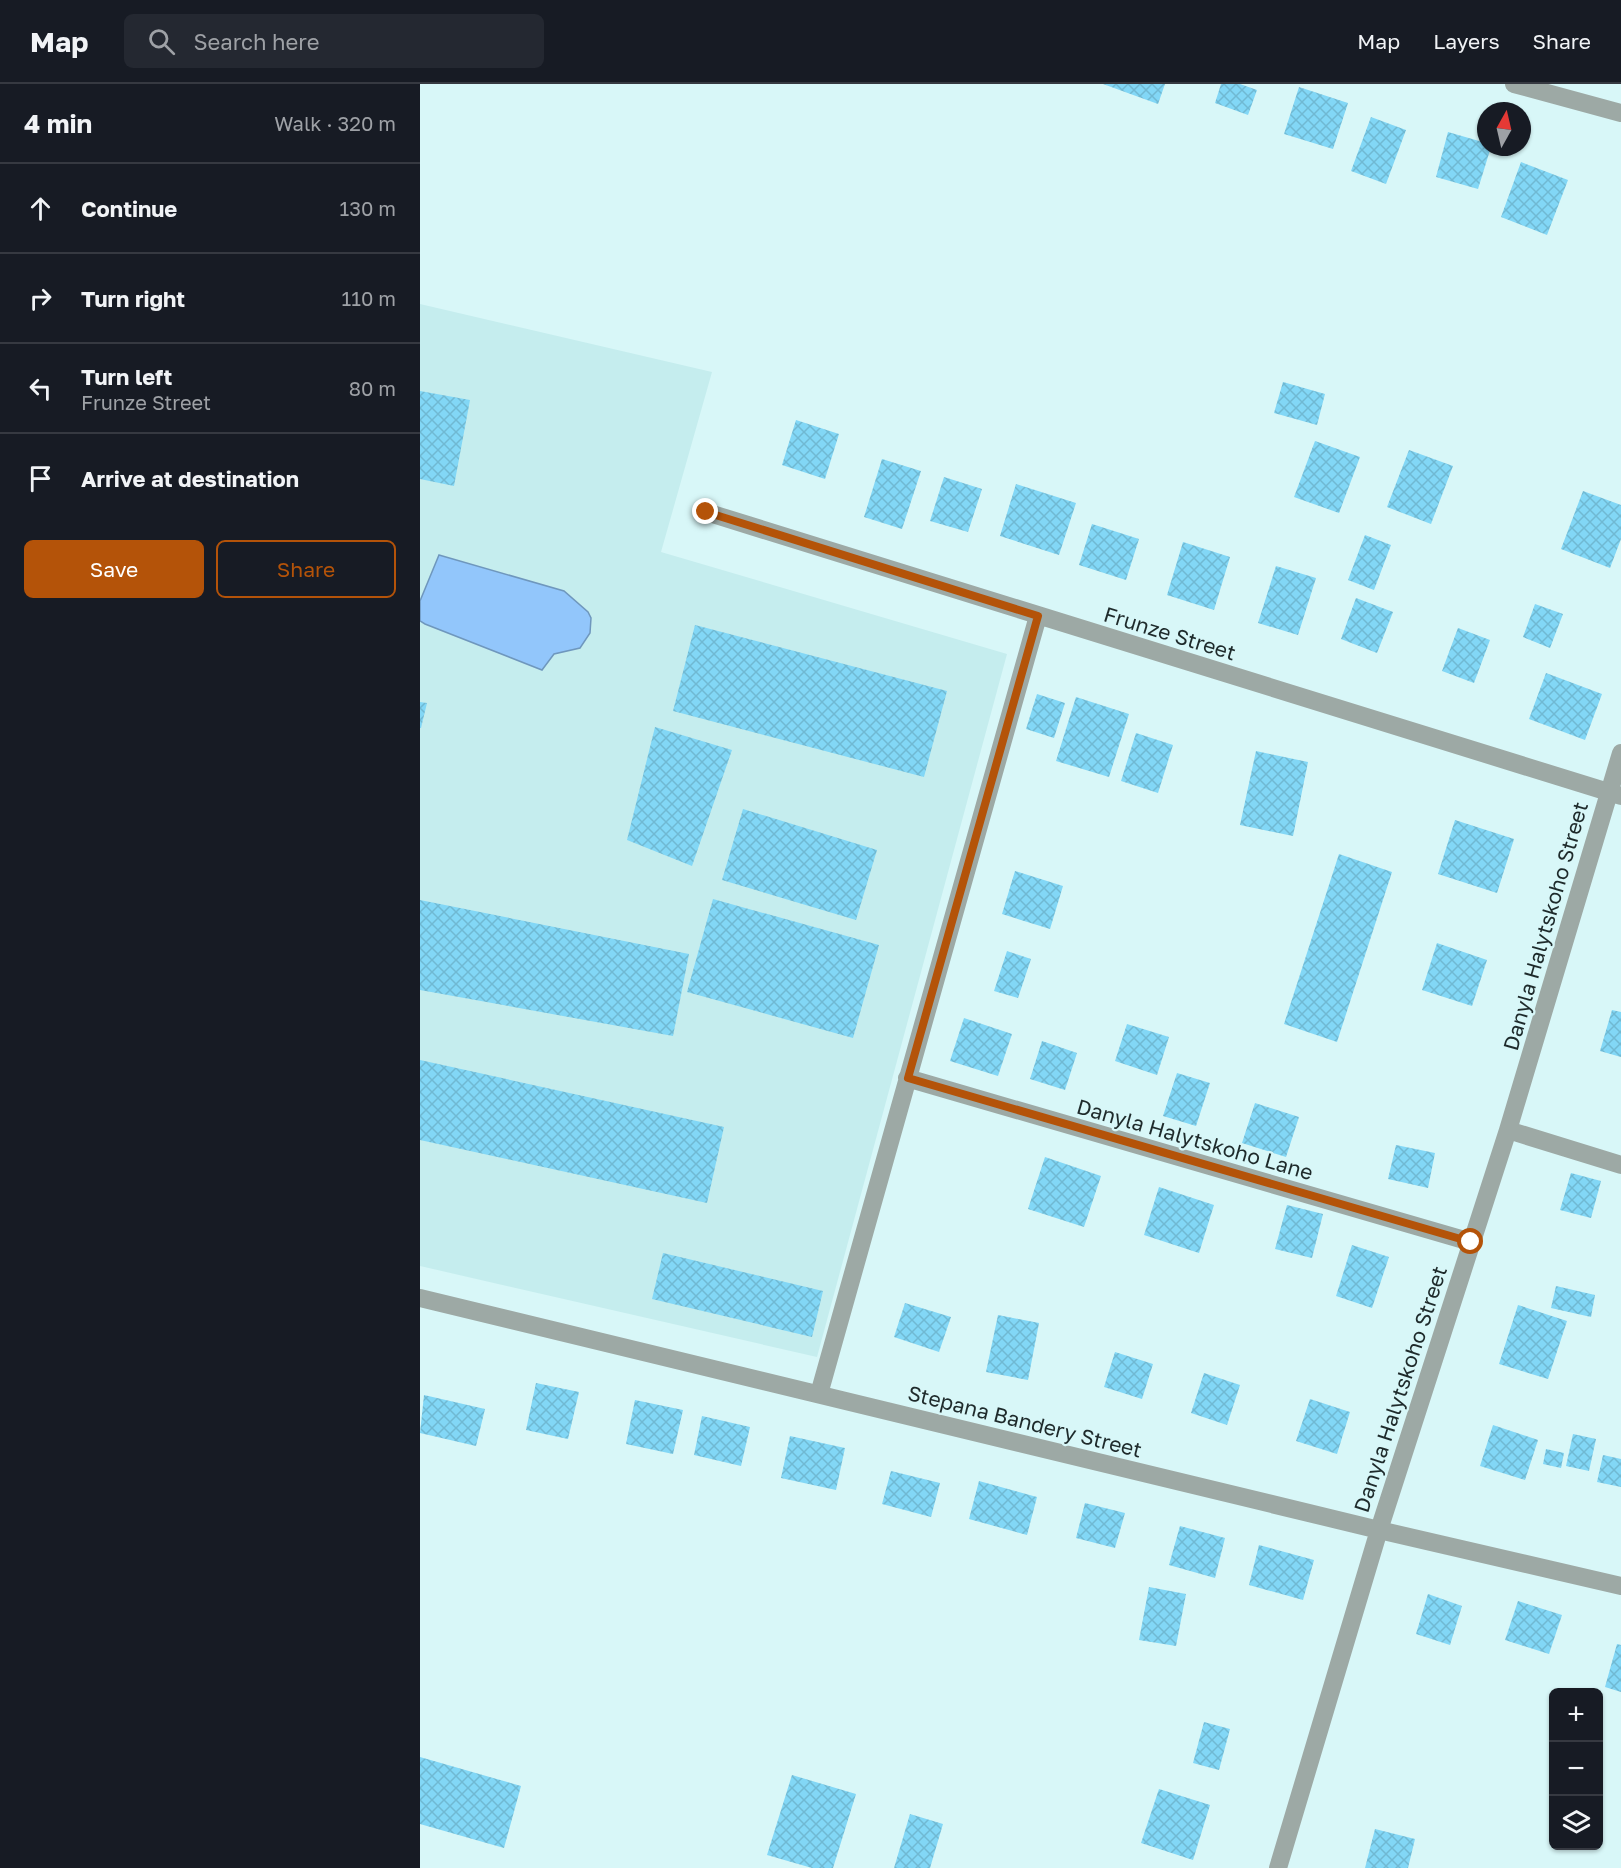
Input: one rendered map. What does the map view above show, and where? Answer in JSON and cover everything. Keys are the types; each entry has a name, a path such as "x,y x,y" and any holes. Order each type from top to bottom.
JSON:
{"street":[{"path":"1514,84 1621,113"},
{"name":"Frunze Street","path":"706,512 1614,794"},
{"path":"819,1394 1038,616"},
{"name":"Danyla Halytskoho Street","path":"1278,1868 1379,1530 1614,794 1621,753"},
{"name":"Danyla Halytskoho Lane","path":"908,1078 1471,1242"},
{"path":"1508,1130 1621,1165"},
{"name":"Stepana Bandery Street","path":"420,1298 1379,1530 1621,1586"}],"shaded area":[{"path":"420,304 712,372 661,552 1007,654 817,1357 420,1266"}],"water":[{"path":"439,555 564,591 588,612 591,618 590,633 580,648 554,654 542,670 425,624 420,621 420,601"}],"building":[{"path":"1103,84 1165,84 1158,104"},
{"path":"1221,84 1240,84 1257,90 1248,115 1215,103"},
{"path":"1299,87 1348,103 1333,149 1284,134"},
{"path":"1371,117 1406,130 1386,184 1351,171"},
{"path":"1448,132 1477,140 1477,156 1488,156 1478,189 1436,177"},
{"path":"1521,162 1568,180 1547,235 1501,217"},
{"path":"1283,382 1325,394 1317,425 1274,413"},
{"path":"420,391 470,400 454,486 420,479"},
{"path":"796,420 839,434 825,479 782,465"},
{"path":"1315,441 1360,457 1339,513 1294,497"},
{"path":"1409,450 1453,466 1431,524 1387,507"},
{"path":"882,459 921,471 902,529 864,517"},
{"path":"944,477 982,489 968,532 930,521"},
{"path":"1016,484 1076,503 1059,555 1000,536"},
{"path":"1583,491 1621,505 1621,539 1610,568 1561,549"},
{"path":"1092,524 1139,539 1126,580 1079,565"},
{"path":"1365,535 1391,545 1374,590 1348,580"},
{"path":"1183,542 1230,557 1214,610 1167,595"},
{"path":"1276,566 1316,578 1298,635 1258,623"},
{"path":"1356,598 1393,612 1377,653 1341,639"},
{"path":"1535,604 1563,614 1550,648 1523,637"},
{"path":"695,625 947,691 924,777 673,711"},
{"path":"1458,628 1490,640 1474,683 1442,671"},
{"path":"1546,673 1602,694 1585,740 1529,719"},
{"path":"1037,694 1065,703 1054,738 1026,729"},
{"path":"1076,697 1129,714 1109,777 1056,761"},
{"path":"420,702 427,703 421,728 420,728"},
{"path":"655,727 732,750 692,866 627,840"},
{"path":"1136,733 1173,745 1158,793 1121,781"},
{"path":"1256,751 1308,762 1293,836 1240,825"},
{"path":"743,809 877,850 856,920 722,880"},
{"path":"1455,820 1514,839 1497,893 1438,874"},
{"path":"1339,854 1392,872 1337,1042 1284,1024"},
{"path":"1015,871 1063,886 1050,929 1002,914"},
{"path":"713,899 879,945 853,1038 687,992"},
{"path":"420,900 689,954 673,1036 420,990"},
{"path":"1437,943 1487,960 1472,1006 1422,990"},
{"path":"1007,951 1031,959 1018,998 994,991"},
{"path":"1612,1010 1621,1012 1621,1057 1600,1051"},
{"path":"964,1018 1012,1034 998,1076 950,1061"},
{"path":"1127,1024 1169,1037 1157,1075 1115,1061"},
{"path":"1042,1041 1077,1053 1065,1090 1030,1079"},
{"path":"420,1060 724,1127 707,1203 420,1140"},
{"path":"1177,1073 1210,1083 1196,1126 1163,1116"},
{"path":"1255,1103 1299,1117 1286,1157 1242,1143"},
{"path":"1396,1145 1435,1153 1428,1188 1388,1179"},
{"path":"1045,1157 1101,1176 1084,1227 1028,1209"},
{"path":"1571,1173 1601,1181 1591,1218 1560,1210"},
{"path":"1159,1187 1214,1205 1199,1253 1144,1235"},
{"path":"1287,1205 1323,1214 1312,1258 1275,1249"},
{"path":"1352,1245 1389,1257 1372,1308 1336,1296"},
{"path":"663,1253 823,1291 812,1337 652,1299"},
{"path":"1556,1286 1595,1295 1591,1317 1551,1308"},
{"path":"905,1303 951,1317 939,1352 894,1337"},
{"path":"1518,1305 1567,1321 1548,1379 1499,1364"},
{"path":"998,1315 1039,1323 1028,1380 986,1372"},
{"path":"1115,1352 1153,1364 1142,1399 1104,1387"},
{"path":"1204,1373 1240,1385 1227,1425 1191,1413"},
{"path":"536,1383 579,1392 568,1439 526,1430"},
{"path":"424,1395 485,1409 476,1446 420,1433"},
{"path":"1310,1399 1350,1412 1337,1454 1296,1441"},
{"path":"635,1400 683,1410 673,1454 626,1444"},
{"path":"702,1416 750,1427 741,1466 694,1455"},
{"path":"1493,1425 1538,1440 1525,1480 1480,1466"},
{"path":"1573,1434 1596,1439 1589,1471 1566,1466"},
{"path":"790,1436 845,1448 836,1490 781,1478"},
{"path":"1546,1449 1564,1453 1561,1468 1543,1464"},
{"path":"1603,1455 1621,1459 1621,1487 1597,1482"},
{"path":"891,1471 940,1483 931,1517 882,1504"},
{"path":"979,1481 1037,1497 1027,1535 969,1519"},
{"path":"1085,1503 1125,1513 1115,1548 1076,1538"},
{"path":"1180,1526 1225,1538 1215,1578 1169,1565"},
{"path":"1259,1545 1314,1560 1303,1600 1249,1585"},
{"path":"1149,1587 1186,1594 1176,1646 1139,1640"},
{"path":"1428,1594 1462,1606 1450,1645 1416,1634"},
{"path":"1518,1601 1562,1615 1549,1654 1505,1640"},
{"path":"1617,1644 1621,1645 1621,1692 1605,1687"},
{"path":"1204,1722 1230,1729 1219,1770 1193,1763"},
{"path":"420,1757 521,1786 504,1848 420,1824"},
{"path":"792,1775 856,1794 833,1868 812,1868 767,1855"},
{"path":"1159,1789 1210,1805 1193,1860 1141,1843"},
{"path":"910,1814 943,1824 930,1868 894,1868"},
{"path":"1375,1829 1415,1839 1408,1868 1365,1868"}],"route":[{"path":"706,512 1038,616 908,1078 1471,1242"}]}
